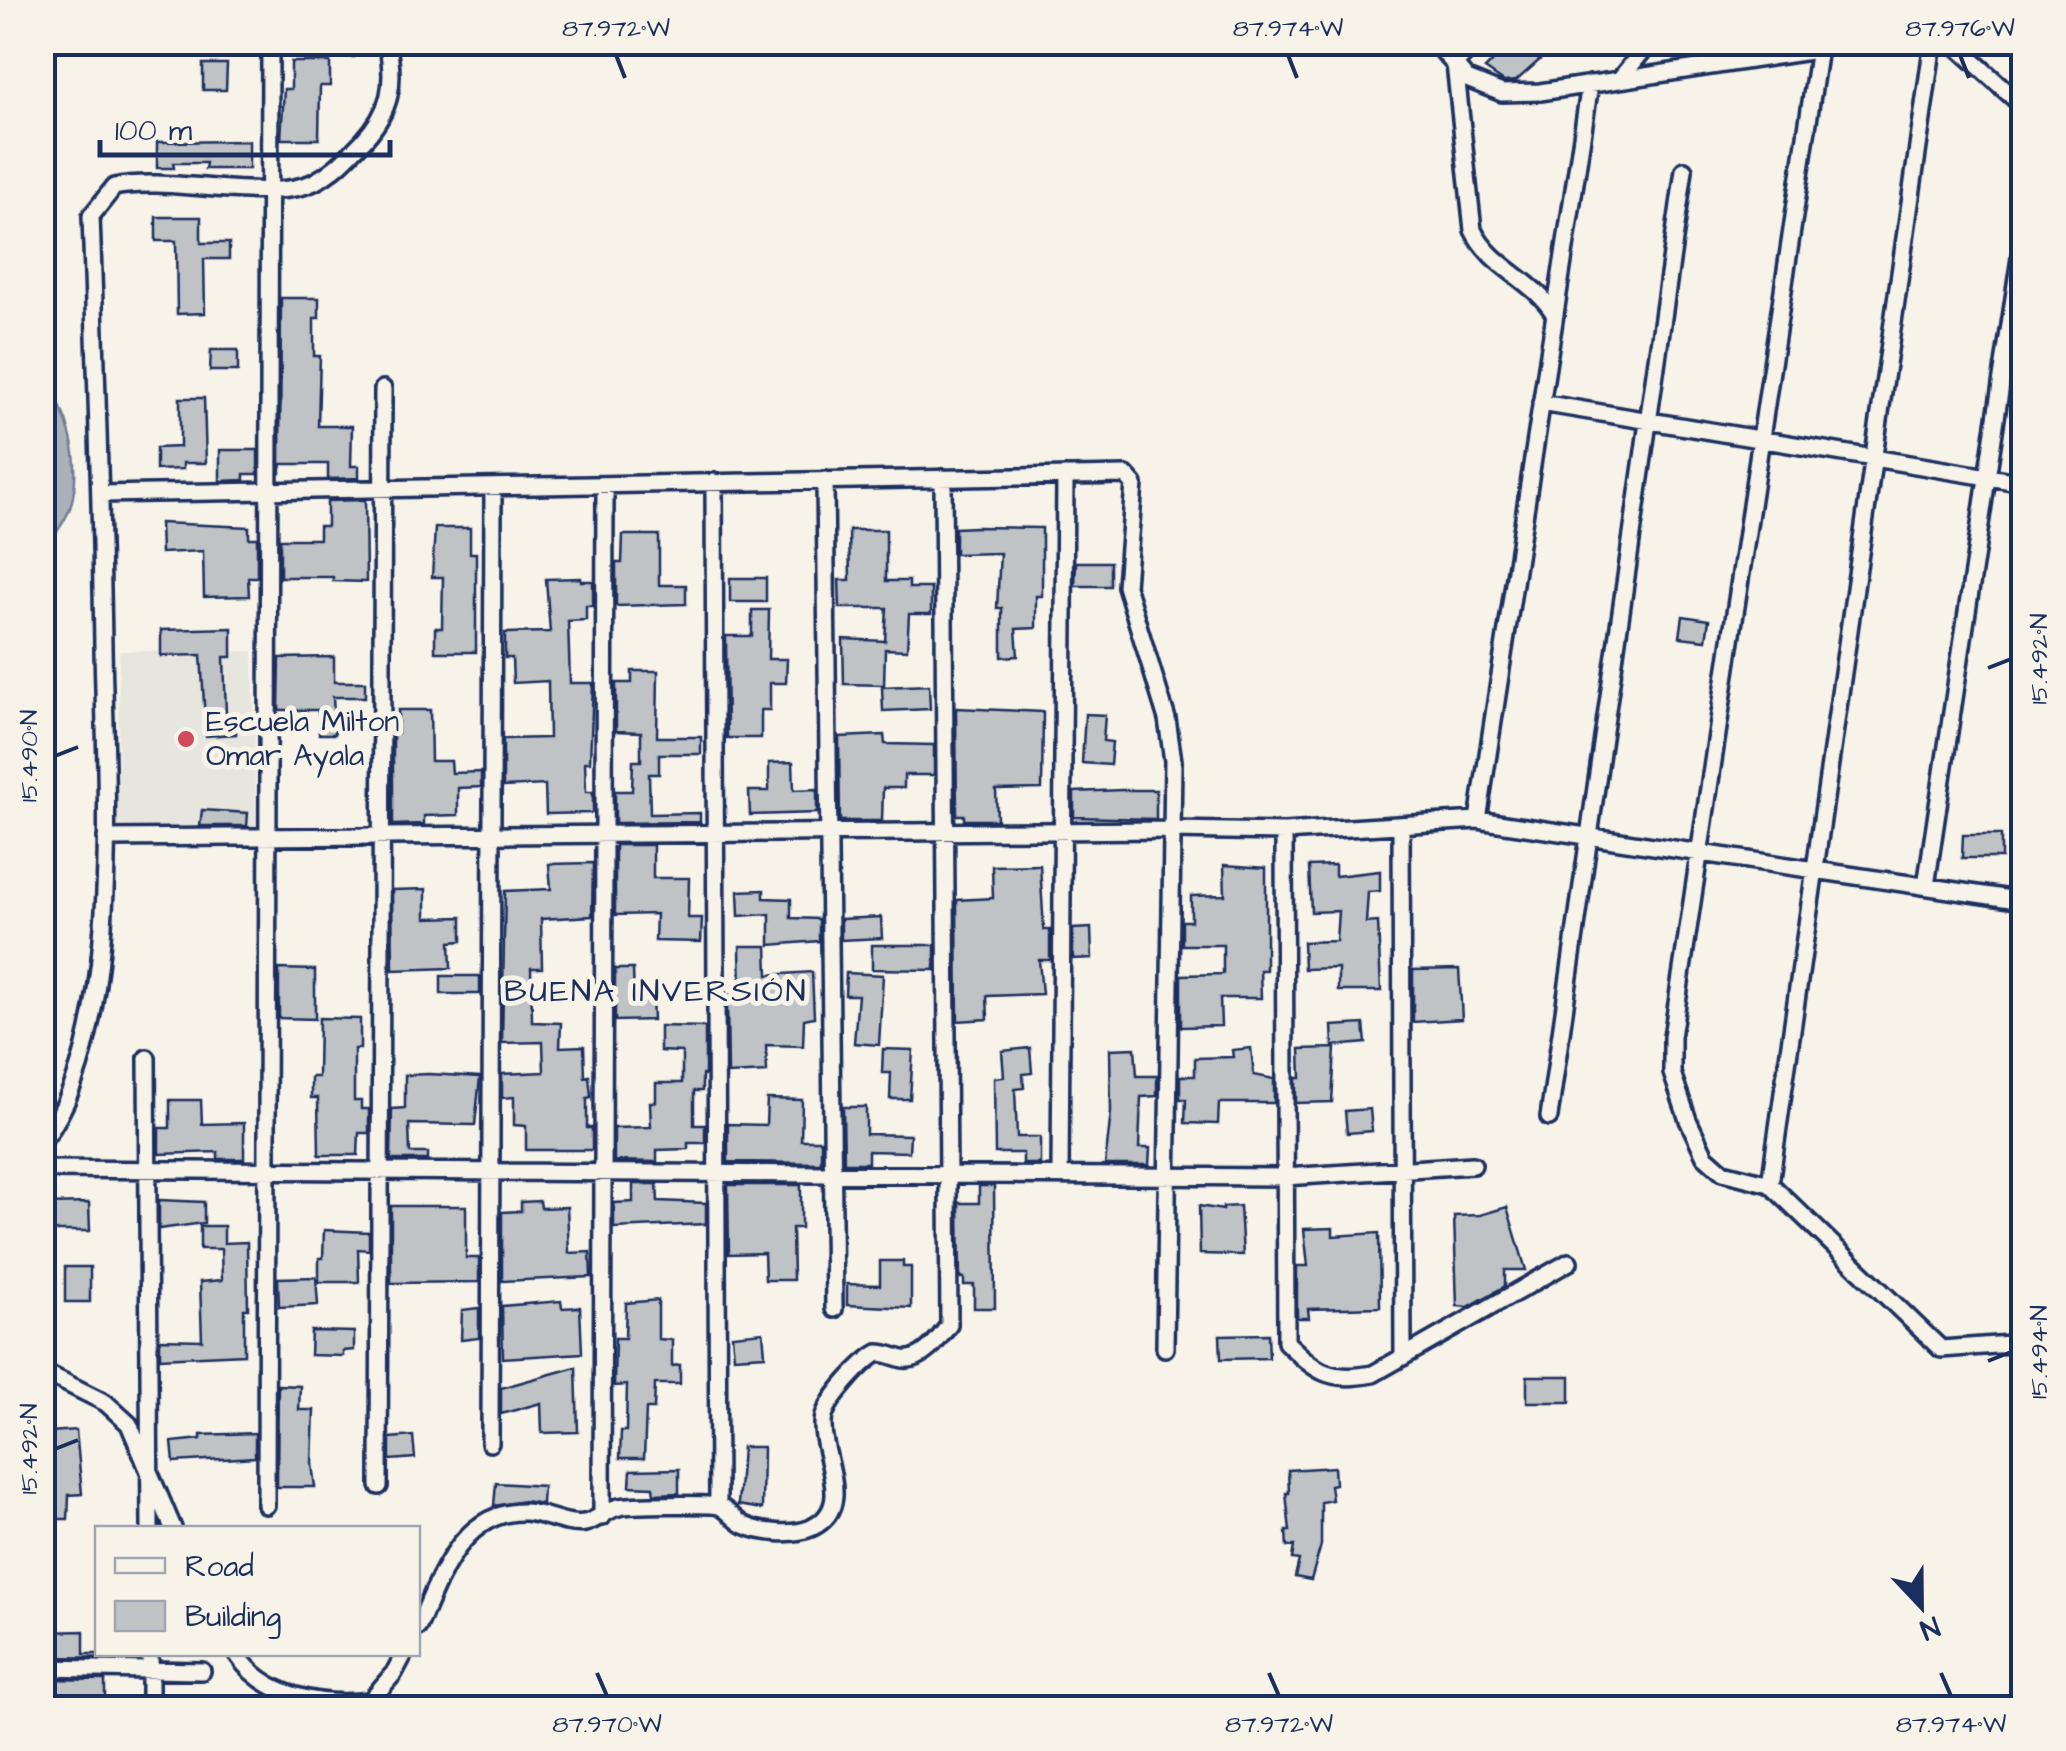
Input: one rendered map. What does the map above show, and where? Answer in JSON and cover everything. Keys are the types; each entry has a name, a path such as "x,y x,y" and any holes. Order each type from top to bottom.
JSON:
{"street":[{"path":"266,1505 270,42"},
{"path":"42,1142 76,1079 96,1000 106,838 91,216 114,186 137,182 270,190 312,184 340,166 382,121 393,76 387,42"},
{"path":"1435,42 1467,79 1502,93 1540,92 1838,42"},
{"path":"1476,42 1455,64 1473,230 1481,246 1543,296 1555,315"},
{"path":"1618,80 1650,42"},
{"path":"1770,1184 1933,42"},
{"path":"1952,42 2024,107"},
{"path":"1819,48 1672,1038 1672,1073 1705,1156 1723,1172 1770,1184 1942,1349 2024,1343"},
{"path":"1478,820 1590,84"},
{"path":"1549,1117 1684,170"},
{"path":"1926,886 2024,231"},
{"path":"379,1486 383,389"},
{"path":"1542,403 2024,482"},
{"path":"100,494 1126,475 1134,484 1126,586 1168,719 1173,761 1165,1348"},
{"path":"1060,1175 1065,476"},
{"path":"420,1622 439,1574 458,1546 484,1524 514,1512 584,1523 618,1507 718,1506 744,1525 770,1531 812,1528 826,1516 832,1504 834,1484 823,1420 828,1408 864,1360 878,1353 906,1360 916,1358 936,1343 948,1325 943,478"},
{"path":"825,480 834,1309"},
{"path":"714,482 718,1506"},
{"path":"602,1516 605,485"},
{"path":"490,1443 493,487"},
{"path":"106,838 1062,830 1284,832 1478,820 2024,901"},
{"path":"1401,825 1403,1357"},
{"path":"1284,832 1286,1342 1315,1370 1349,1379 1373,1374 1569,1262"},
{"path":"148,1058 150,1526"},
{"path":"42,1169 1285,1177 1473,1165"},
{"path":"42,1371 106,1403 128,1424 171,1526"},
{"path":"239,1656 259,1680 293,1694 324,1703 370,1705 403,1656"},
{"path":"150,1662 150,1708"},
{"path":"42,1668 150,1662 202,1671"}],"shaded area":[{"path":"43,375 66,421 75,471 69,511 43,553"},
{"name":"Escuela Milton Omar Ayala","path":"119,651 253,651 256,827 118,827"}],"building":[{"path":"319,42 354,42 354,57 319,57"},
{"path":"1512,42 1560,42 1516,81 1504,82 1485,69"},
{"path":"291,62 330,62 330,86 320,86 319,139 281,139 284,89 291,89"},
{"path":"203,64 227,64 226,90 203,90"},
{"path":"249,141 249,169 205,169 206,163 173,163 174,168 157,168 157,142"},
{"path":"156,217 201,217 201,243 229,243 229,259 204,259 205,313 177,314 176,241 156,241"},
{"path":"281,298 319,298 319,318 314,318 314,356 320,356 318,426 352,426 351,466 359,466 359,478 328,479 328,464 282,464 280,474"},
{"path":"211,350 238,350 238,371 210,371"},
{"path":"180,398 204,398 206,463 183,463 183,469 156,470 156,448 180,447"},
{"path":"220,450 258,450 258,474 244,474 244,480 220,481"},
{"path":"365,500 366,582 333,581 333,577 280,577 280,539 319,539 319,526 327,526 327,501"},
{"path":"160,523 249,527 249,538 257,538 257,577 248,577 249,596 204,597 203,551 161,553"},
{"path":"435,528 470,528 470,553 476,553 476,652 435,652 435,628 442,628 443,577 432,577"},
{"path":"955,528 1042,528 1042,596 1036,596 1036,628 1016,629 1018,656 1002,657 1002,608 997,608 1000,553 955,554"},
{"path":"849,530 886,530 886,581 909,581 909,588 931,588 931,614 909,614 907,650 885,649 884,685 844,684 843,639 885,641 887,608 840,608 839,580 850,580"},
{"path":"623,535 659,535 659,585 686,585 686,604 616,606 616,563 622,563"},
{"path":"1076,562 1110,562 1110,586 1075,586"},
{"path":"730,578 766,578 766,602 730,602"},
{"path":"546,579 593,581 593,606 586,606 586,620 568,621 570,683 593,683 590,762 585,762 586,792 593,792 593,813 546,814 545,785 503,787 503,739 549,738 548,681 513,683 512,658 505,658 505,633 550,632"},
{"path":"752,610 769,610 768,659 787,659 786,683 770,683 770,710 761,710 761,738 727,738 726,636 752,636"},
{"path":"1683,616 1709,620 1706,640 1680,637"},
{"path":"232,628 232,657 224,657 226,714 236,714 236,734 206,736 201,655 161,656 161,630"},
{"path":"334,657 334,682 365,682 365,697 333,697 335,734 319,734 318,710 279,710 280,658"},
{"path":"632,671 658,671 657,737 701,737 701,754 659,754 659,774 649,774 650,814 700,813 700,822 615,823 615,791 632,791 633,761 641,761 641,732 616,731 616,683 632,683"},
{"path":"929,685 930,709 883,711 882,687"},
{"path":"956,708 1043,712 1042,789 996,790 997,820 964,820 964,815 957,815"},
{"path":"398,710 430,710 431,761 451,761 452,773 481,772 481,787 458,788 458,815 424,816 424,824 393,825 393,734 398,733"},
{"path":"1085,714 1105,715 1103,741 1112,742 1110,765 1082,763"},
{"path":"884,735 885,744 934,745 934,775 904,775 904,788 883,788 882,821 840,821 839,737"},
{"path":"793,762 794,790 817,789 817,813 750,815 749,791 769,791 769,763"},
{"path":"1156,790 1156,819 1074,817 1074,792"},
{"path":"202,810 248,813 247,826 200,826"},
{"path":"1963,835 2001,835 2001,858 1962,858"},
{"path":"615,845 653,845 653,878 689,878 688,918 702,918 701,942 655,941 656,914 615,915"},
{"path":"593,863 592,916 541,919 542,968 531,968 532,1022 561,1023 560,1047 584,1046 585,1077 589,1076 591,1097 587,1098 587,1128 592,1128 592,1150 526,1150 526,1126 514,1125 514,1097 502,1098 502,1074 544,1072 543,1042 502,1043 505,891 551,889 549,864"},
{"path":"1040,865 1044,930 1050,930 1050,960 1039,960 1042,994 987,996 988,1019 958,1021 957,900 993,898 992,866"},
{"path":"1224,865 1266,868 1266,970 1260,970 1261,998 1220,998 1221,1026 1181,1027 1181,975 1223,974 1223,945 1182,945 1182,921 1191,921 1191,896 1225,895"},
{"path":"1335,865 1335,876 1380,871 1380,891 1368,892 1366,923 1378,922 1381,991 1338,991 1338,968 1304,969 1303,942 1336,941 1338,911 1311,912 1309,866"},
{"path":"426,889 426,918 462,917 462,941 450,942 451,968 393,970 392,890"},
{"path":"764,890 764,898 791,899 791,918 819,919 819,941 770,945 770,914 739,916 738,891"},
{"path":"881,917 882,938 841,940 841,919"},
{"path":"1091,928 1092,958 1073,959 1073,929"},
{"path":"872,945 935,945 935,970 872,969"},
{"path":"740,946 767,946 768,975 812,972 814,1017 804,1019 803,1046 766,1045 767,1072 728,1074 727,995 741,995"},
{"path":"279,969 315,970 315,1019 279,1018"},
{"path":"615,969 633,969 634,998 652,997 653,1020 615,1021"},
{"path":"1459,969 1462,1019 1413,1022 1413,970"},
{"path":"846,973 883,975 879,1045 854,1043 858,995 845,995"},
{"path":"441,976 480,976 480,994 441,994"},
{"path":"319,1018 360,1019 360,1049 354,1049 354,1101 361,1101 361,1109 369,1109 369,1133 359,1133 358,1155 319,1155 318,1098 311,1098 311,1077 318,1077"},
{"path":"1364,1024 1366,1043 1333,1046 1332,1026"},
{"path":"660,1026 705,1027 705,1075 702,1091 694,1091 694,1125 705,1125 705,1143 688,1143 688,1149 657,1150 657,1162 614,1161 614,1128 651,1127 650,1102 656,1102 656,1083 682,1083 682,1052 660,1051"},
{"path":"1030,1048 1032,1073 1023,1074 1024,1088 1015,1089 1017,1137 1040,1137 1040,1164 1023,1164 1023,1153 995,1153 994,1078 1004,1077 1002,1051"},
{"path":"1135,1048 1137,1076 1157,1076 1157,1096 1141,1097 1139,1148 1150,1148 1149,1165 1105,1165 1111,1112 1110,1049"},
{"path":"1251,1048 1254,1075 1274,1079 1274,1103 1219,1103 1218,1124 1185,1123 1186,1099 1180,1099 1180,1076 1195,1076 1195,1058 1233,1057 1232,1050"},
{"path":"1335,1048 1332,1102 1296,1103 1296,1078 1301,1078 1300,1049"},
{"path":"883,1049 913,1050 910,1099 890,1099 891,1073 882,1073"},
{"path":"405,1075 480,1077 475,1125 409,1124 410,1153 428,1153 428,1160 391,1160 392,1109 405,1108"},
{"path":"767,1099 802,1100 801,1140 821,1140 821,1163 728,1162 728,1124 766,1125"},
{"path":"170,1100 201,1100 202,1124 244,1123 244,1159 218,1159 218,1152 159,1154 159,1128 170,1128"},
{"path":"843,1107 866,1107 866,1134 910,1135 909,1152 868,1151 868,1163 844,1163"},
{"path":"1370,1109 1372,1131 1347,1133 1345,1111"},
{"path":"633,1184 657,1184 658,1201 706,1203 706,1224 614,1228 614,1203 633,1202"},
{"path":"728,1185 801,1185 801,1228 792,1228 793,1280 765,1280 764,1253 729,1254"},
{"path":"979,1186 994,1186 995,1308 974,1308 974,1285 964,1285 964,1278 960,1278 959,1203 979,1203"},
{"path":"159,1200 204,1202 204,1223 159,1229"},
{"path":"540,1201 541,1208 567,1207 569,1253 590,1252 591,1277 502,1281 502,1212 521,1211 521,1202"},
{"path":"89,1203 90,1231 45,1231 44,1204"},
{"path":"391,1206 466,1206 466,1258 479,1258 479,1282 391,1283"},
{"path":"1199,1206 1223,1210 1240,1206 1243,1255 1200,1254"},
{"path":"1507,1207 1526,1270 1505,1270 1505,1286 1468,1307 1457,1306 1454,1216 1480,1215"},
{"path":"200,1226 224,1226 224,1243 247,1242 244,1354 160,1358 160,1339 202,1340 200,1282 222,1280 221,1249 200,1249"},
{"path":"1333,1228 1333,1236 1379,1233 1380,1307 1308,1309 1309,1318 1297,1318 1297,1266 1308,1266 1304,1229"},
{"path":"324,1230 369,1232 369,1250 358,1249 359,1282 319,1282"},
{"path":"880,1261 903,1261 903,1267 911,1267 911,1308 847,1305 847,1284 880,1285"},
{"path":"65,1267 90,1267 90,1302 65,1302"},
{"path":"316,1277 318,1305 279,1307 278,1278"},
{"path":"658,1300 658,1339 672,1340 672,1366 680,1365 680,1384 655,1384 654,1409 646,1409 644,1458 620,1458 621,1431 626,1431 627,1385 614,1386 615,1338 625,1338 626,1303"},
{"path":"561,1301 562,1308 580,1307 582,1353 503,1358 502,1306"},
{"path":"479,1308 479,1338 461,1340 462,1310"},
{"path":"311,1331 354,1332 354,1350 343,1351 343,1356 310,1355"},
{"path":"763,1332 765,1355 734,1357 732,1335"},
{"path":"1268,1334 1269,1358 1221,1359 1220,1335"},
{"path":"576,1367 578,1432 542,1433 541,1403 501,1414 501,1388"},
{"path":"1527,1376 1570,1376 1570,1402 1527,1402"},
{"path":"278,1385 300,1386 299,1410 314,1410 315,1487 277,1487"},
{"path":"76,1430 82,1494 69,1495 68,1519 47,1519 47,1498 51,1498 50,1432"},
{"path":"255,1433 255,1457 174,1462 172,1442 201,1439 201,1435"},
{"path":"413,1436 415,1458 390,1460 390,1438"},
{"path":"742,1447 763,1447 762,1509 738,1505"},
{"path":"1334,1467 1332,1500 1321,1502 1321,1545 1311,1580 1295,1577 1299,1560 1292,1559 1294,1546 1287,1547 1288,1470"},
{"path":"679,1469 679,1493 654,1494 653,1487 630,1486 631,1470"},
{"path":"496,1483 543,1486 542,1504 524,1501 494,1506"},
{"path":"84,1631 84,1654 124,1658 46,1657 46,1632"},
{"path":"46,1679 105,1680 105,1708 47,1708"}],"place":[{"name":"Escuela Milton Omar Ayala","path":"186,739"}],"district":[{"name":"BUENA INVERSIÓN","path":"656,991"}]}
